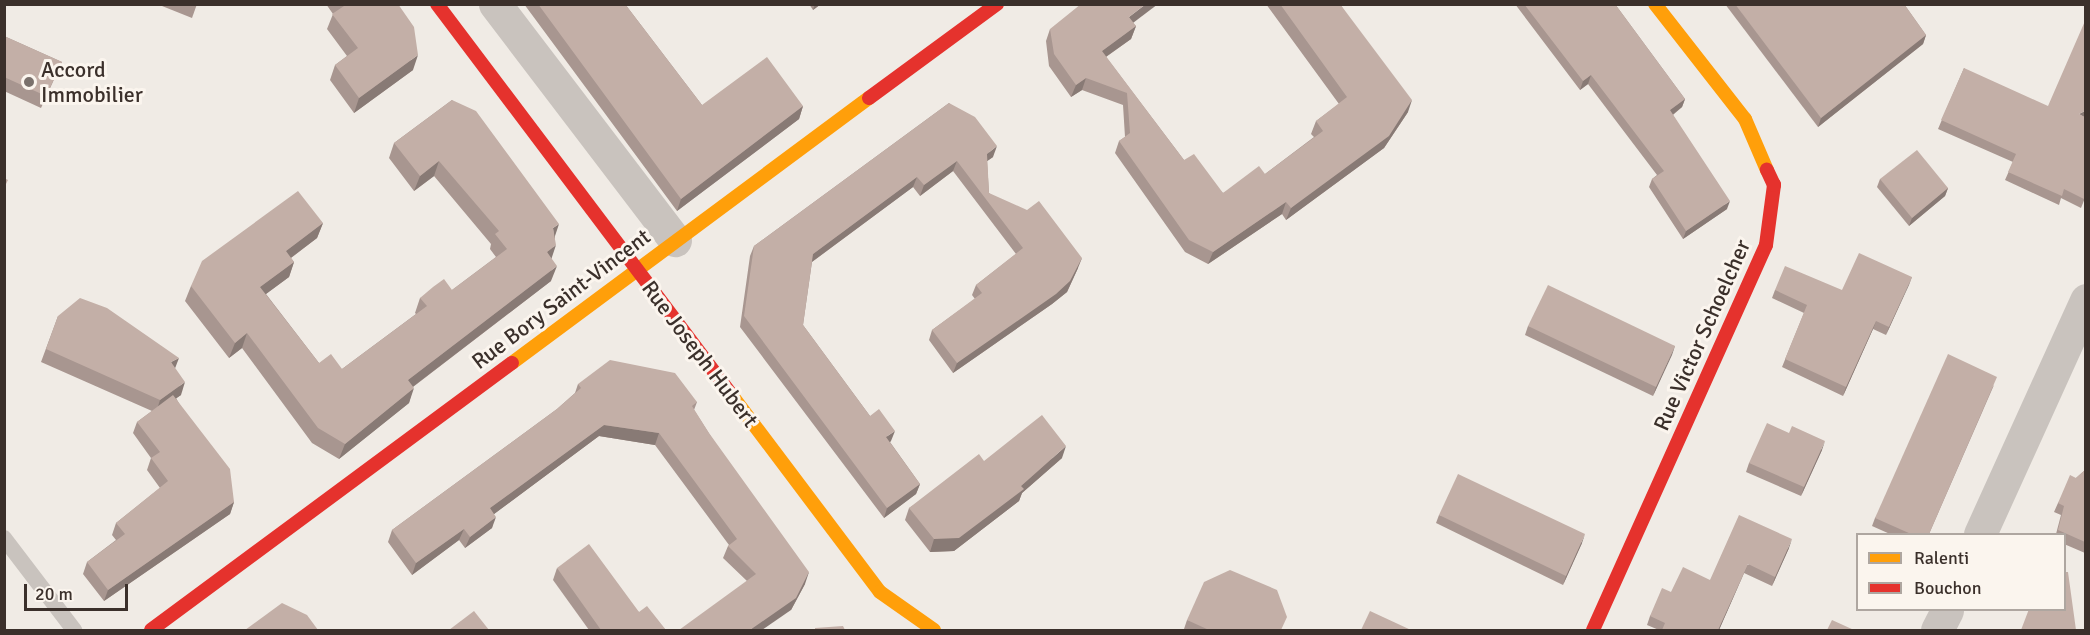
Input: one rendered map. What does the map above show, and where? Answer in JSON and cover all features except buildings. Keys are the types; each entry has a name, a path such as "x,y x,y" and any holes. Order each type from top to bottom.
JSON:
{"street":[{"name":"Rue Joseph Hubert","path":"437,4 880,592 934,630"},
{"path":"495,4 675,240"},
{"name":"Rue Bory Saint-Vincent","path":"151,630 638,270 675,240 997,4"},
{"name":"Rue Victor Schoelcher","path":"1593,630 1766,245 1774,185 1744,119 1655,4"},
{"path":"1980,533 2082,315"},
{"path":"1937,630 1946,611"}],"lane":[{"path":"4,538 74,630"}],"traffic: slow":[{"path":"1655,4 1745,119 1767,170"},
{"path":"512,363 869,98"},
{"path":"730,393 880,592 934,630"}],"traffic: jam":[{"path":"437,4 730,393"},
{"path":"869,98 997,4"},
{"path":"1593,630 1766,245 1774,185 1767,170"},
{"path":"151,630 512,363"}],"place":[{"name":"Accord Immobilier","path":"29,82"}]}
